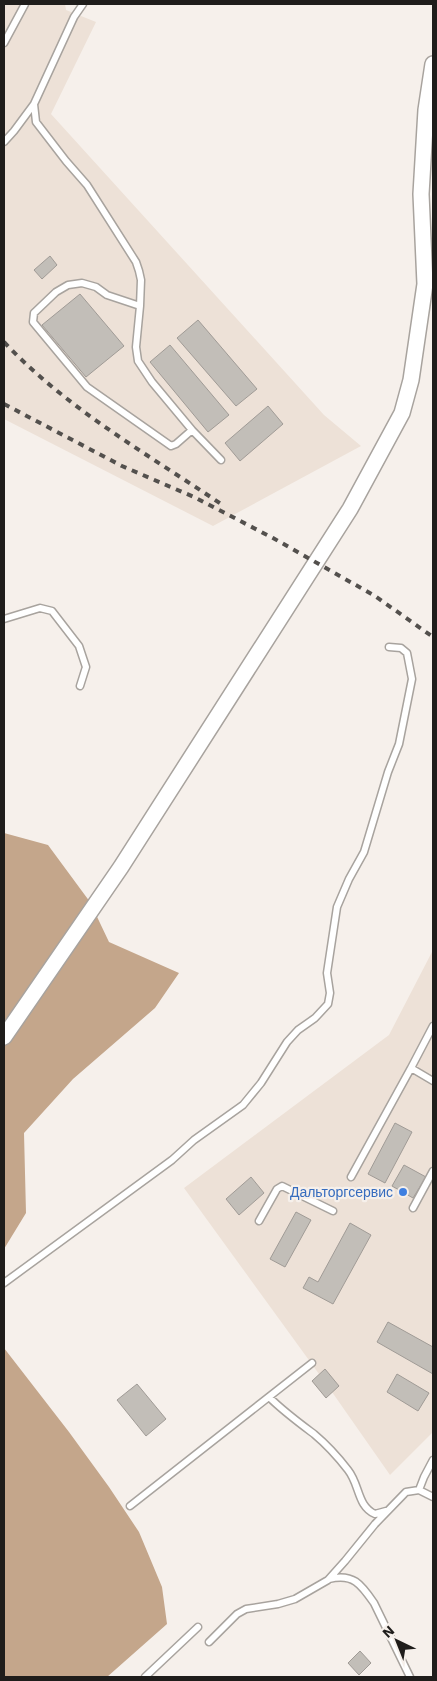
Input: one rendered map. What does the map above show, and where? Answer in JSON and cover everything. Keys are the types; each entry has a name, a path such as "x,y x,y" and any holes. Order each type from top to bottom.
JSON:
{"street":[{"path":"4,1037 121,867 350,509 402,413 411,380 425,284 421,194 426,110 433,64"}],"lane":[{"path":"4,43 25,4"},
{"path":"4,142 34,104 74,17 82,4"},
{"path":"34,104 36,122 87,185 140,271 140,306 136,348 138,361 152,382 192,430 221,460"},
{"path":"140,306 106,295 96,287 82,283 68,285 42,304 34,313 33,322 87,387 166,444 171,446 176,444 192,430"},
{"path":"4,619 40,608 52,611 79,646 86,667 80,686"},
{"path":"4,1283 172,1160 194,1140 243,1105 261,1083 287,1042 328,1004 330,993 327,973 337,907 349,879 364,852 388,772 399,744 412,679 407,653 401,648 389,647"},
{"path":"351,1177 433,1026"},
{"path":"411,1068 433,1081"},
{"path":"413,1208 433,1171"},
{"path":"259,1221 277,1189 282,1186 333,1211"},
{"path":"130,1506 312,1363"},
{"path":"269,1397 282,1410 314,1434 350,1472 356,1482 363,1505 368,1511 375,1514 387,1511"},
{"path":"419,1490 433,1460"},
{"path":"328,1580 387,1511 406,1492 419,1490 433,1498"},
{"path":"209,1642 231,1620 246,1609 295,1599 328,1580 341,1576 358,1583 374,1603 410,1677"},
{"path":"145,1677 198,1627"}],"shaded area":[{"path":"4,4 65,4 66,10 96,22 51,114 324,415 361,446 213,526 4,419"},
{"path":"4,833 48,845 90,902 109,942 179,973 155,1008 73,1079 24,1133 26,1213 4,1249"},
{"path":"433,950 433,1432 390,1475 332,1392 326,1398 312,1381 319,1374 184,1188 389,1035"},
{"path":"4,1348 69,1432 139,1532 162,1587 167,1624 107,1677 4,1677"}],"building":[{"path":"50,256 57,265 42,279 34,270"},
{"path":"80,294 124,346 86,377 42,325"},
{"path":"198,320 257,389 236,406 177,338"},
{"path":"170,345 229,415 208,432 150,362"},
{"path":"268,406 283,424 240,461 225,443"},
{"path":"395,1123 412,1132 385,1183 368,1174"},
{"path":"404,1165 426,1177 413,1198 392,1186"},
{"path":"251,1177 264,1193 239,1215 226,1199"},
{"path":"296,1212 311,1220 285,1267 270,1259"},
{"path":"350,1223 371,1235 333,1304 303,1288 309,1277 318,1282"},
{"path":"388,1322 433,1347 433,1374 377,1342"},
{"path":"325,1369 339,1386 326,1398 312,1381"},
{"path":"397,1374 429,1393 418,1411 387,1392"},
{"path":"137,1384 166,1419 146,1436 117,1400"},
{"path":"360,1651 371,1663 359,1675 348,1663"}],"railway":[{"path":"4,342 54,389 82,410 224,506"},
{"path":"4,404 122,466 194,497 273,538 375,596 433,637"}],"place":[{"name":"Дальторгсервис","path":"403,1192"}]}
